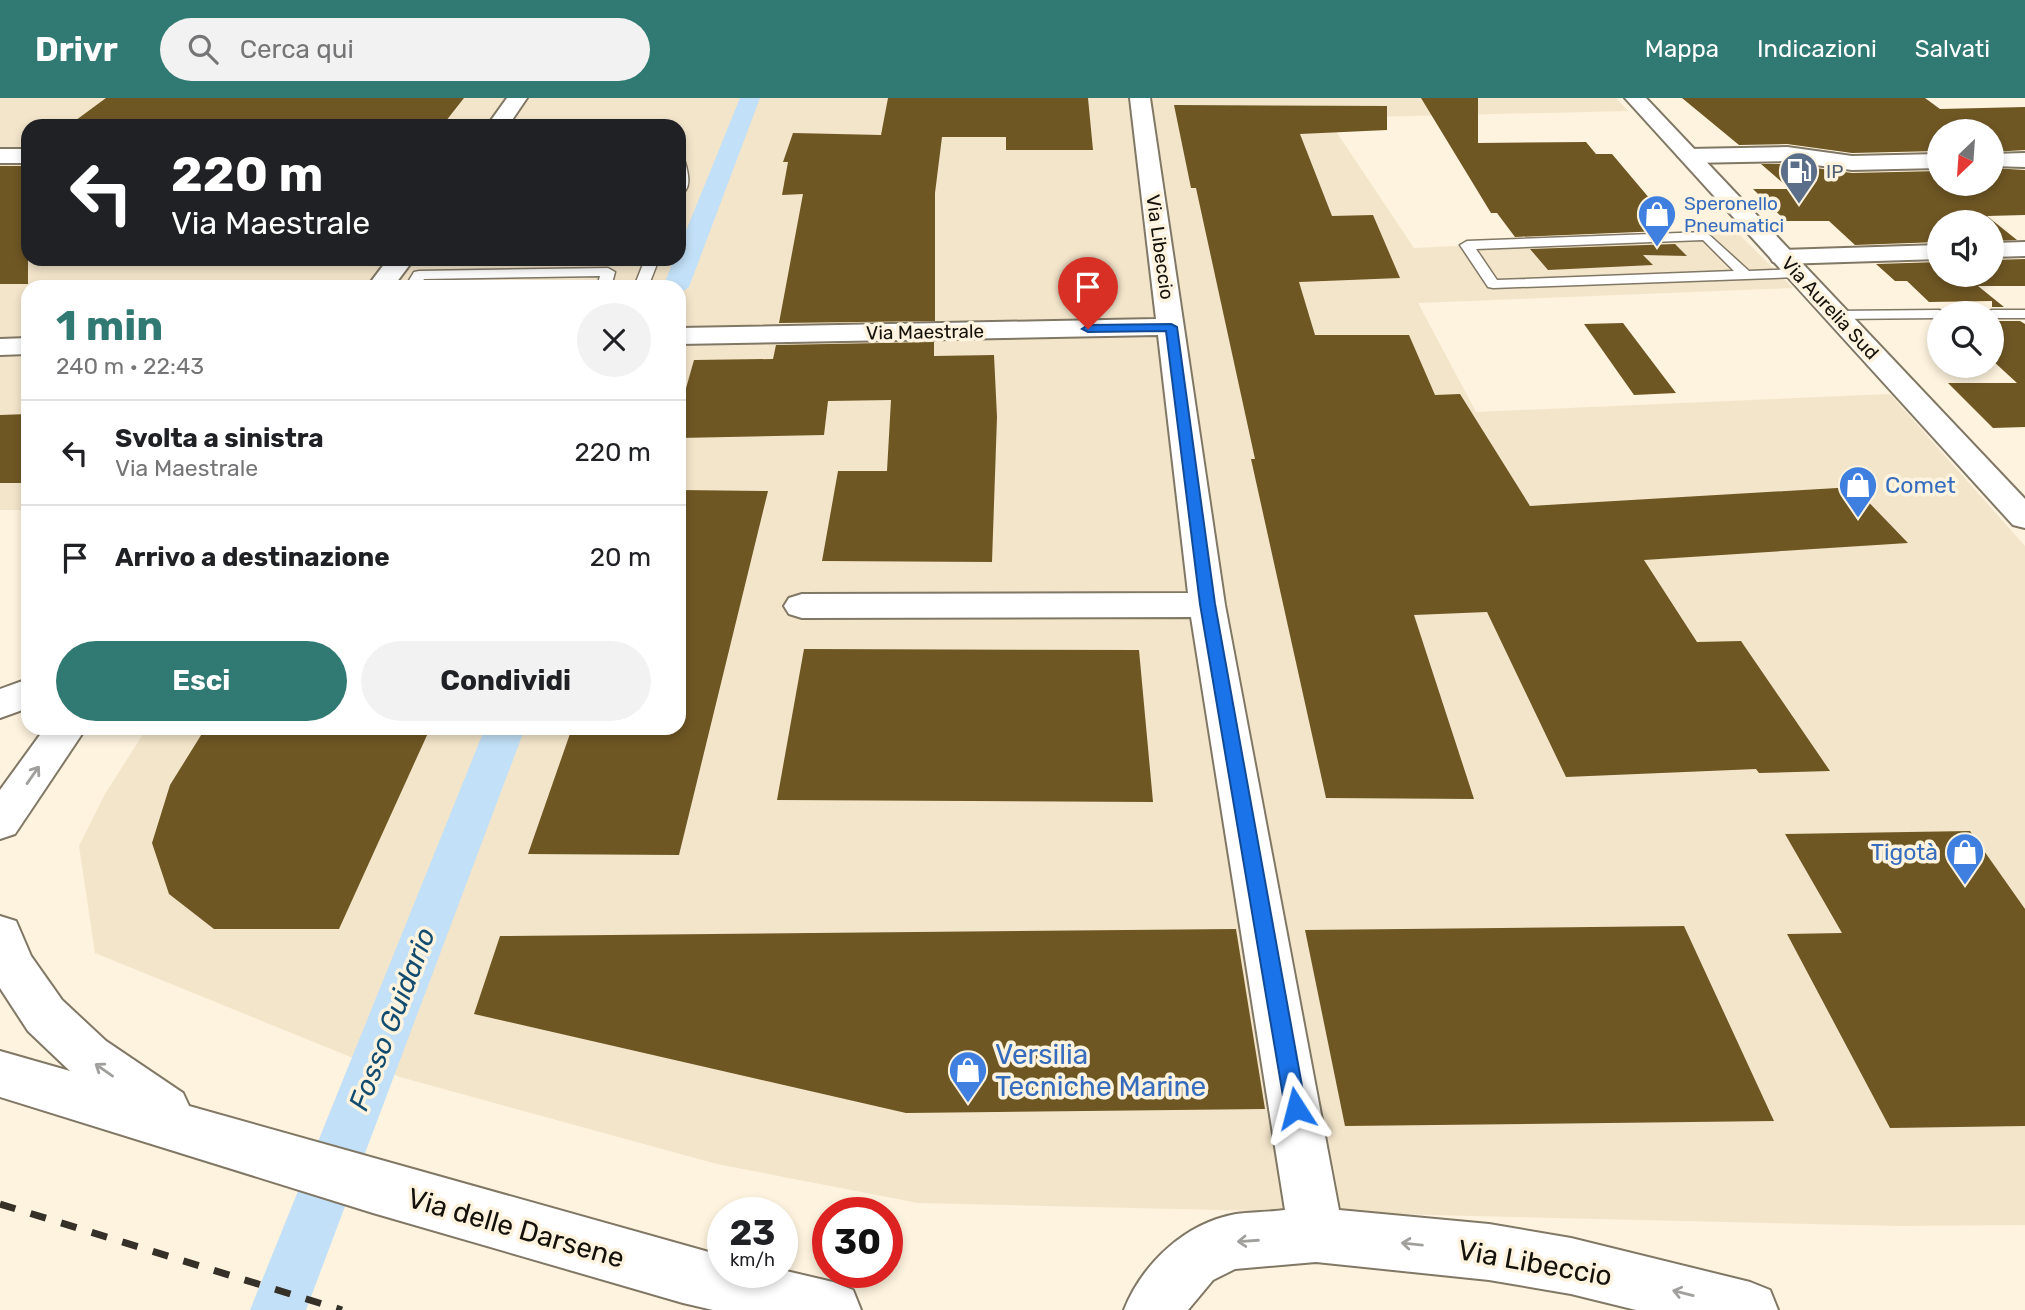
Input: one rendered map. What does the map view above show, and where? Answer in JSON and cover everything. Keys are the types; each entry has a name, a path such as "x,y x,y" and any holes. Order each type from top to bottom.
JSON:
{"street":[{"path":"502,119 517,98"},
{"name":"Via Libeccio","path":"1140,98 1208,604 1316,1235"},
{"name":"Via Aurelia Sud","path":"1635,98 2025,519"},
{"path":"1689,156 1787,154 1852,163 1927,161"},
{"path":"0,156 21,156"},
{"path":"2004,160 2025,160"},
{"path":"2004,250 2025,249"},
{"path":"1790,265 1927,253"},
{"name":"Via Maestrale","path":"686,336 1171,327"},
{"path":"0,347 21,346"},
{"path":"802,606 1208,604"},
{"path":"0,704 21,696"},
{"path":"0,822 61,735"},
{"name":"Via delle Darsene","path":"0,935 21,984 57,1030 100,1068 202,1135"},
{"name":"Via delle Darsene","path":"0,1074 373,1187 683,1275 833,1310"},
{"name":"Via Libeccio","path":"1152,1310 1193,1260 1203,1255 1233,1242 1316,1235 1489,1252 1571,1266 1749,1310"}],"lane":[{"path":"1745,274 1706,236 1467,246 1493,284 1745,274 1790,265"},
{"path":"416,280 419,275 611,266"},
{"path":"1836,315 1927,314"},
{"path":"2004,314 2025,314"}],"shaded area":[{"path":"0,98 1616,98 1628,111 1327,118 1414,248 1738,233 1793,288 1418,303 1476,412 1890,394 2025,546 2025,1225 1899,1226 918,1203 903,1200 903,1197 887,1197 717,1164 400,1077 95,953 79,846 105,794 143,735 686,735 686,280 21,280 21,510 0,510"}],"building":[{"path":"106,98 464,98 448,119 78,119"},
{"path":"888,98 1088,98 1093,150 1006,150 1006,137 942,137 935,193 935,321 779,323 803,194 782,195 788,162 783,162 793,133 881,135"},
{"path":"1421,98 1478,98 1478,143 1586,142 1596,154 1612,154 1672,225 1656,225 1662,231 1515,237 1497,213 1491,213"},
{"path":"1682,98 1925,98 1940,109 2025,107 2025,150 2004,151 2004,119 1927,119 1927,151 1852,153 1787,144 1739,145"},
{"path":"1174,105 1387,106 1387,130 1300,134 1332,216 1373,215 1400,278 1299,282 1315,335 1409,335 1435,395 1460,394 1530,506 1854,487 1908,543 1644,560 1697,642 1741,641 1830,771 1759,773 1756,769 1566,777 1487,612 1414,615 1474,799 1326,798 1251,459 1255,459 1196,188 1191,188"},
{"path":"1761,164 1787,164 1852,173 1927,171 1927,196 2004,196 2004,169 2025,170 2025,215 2004,216 2004,210 1927,210 1927,242 1855,245 1829,221 1786,221 1753,189 1790,189"},
{"path":"0,166 21,166 21,266 28,266 28,280 21,280 21,284 0,284"},
{"path":"2004,230 2017,240 2004,241"},
{"path":"1675,244 1687,256 1643,255 1653,265 1548,270 1530,249"},
{"path":"2025,259 2025,286 2004,286 2004,260"},
{"path":"1927,262 1927,287 1979,287 1997,301 1928,301 1907,281 1895,281 1876,264"},
{"path":"2004,321 2020,321 2025,324 2025,427 1993,428 1948,383 2017,383 2004,371"},
{"path":"1623,323 1676,393 1634,395 1584,324"},
{"path":"934,342 934,356 994,355 997,417 992,562 822,561 838,471 887,471 891,400 828,401 824,435 686,438 686,388 694,360 773,359 776,345"},
{"path":"21,414 21,483 0,483 0,415"},
{"path":"686,490 768,491 679,855 528,854 570,735 686,735"},
{"path":"804,649 1139,650 1153,802 777,800"},
{"path":"201,735 427,735 339,929 214,929 169,894 152,843 170,785"},
{"path":"1970,831 2025,909 2025,1126 1890,1128 1787,934 1842,933 1785,834"},
{"path":"1684,926 1774,1121 1345,1126 1305,930"},
{"path":"1236,929 1265,1109 906,1113 474,1014 500,936"}],"waterway":[{"name":"Fosso Guidario","path":"686,261 750,98"},
{"name":"Fosso Guidario","path":"679,280 684,266"},
{"name":"Fosso Guidario","path":"278,1310 502,735"}],"railway":[{"path":"0,1204 342,1310"}],"place":[{"name":"IP","path":"1799,205"},
{"name":"Speronello Pneumatici","path":"1657,248"},
{"name":"Comet","path":"1858,519"},
{"name":"Tigotà","path":"1965,886"},
{"name":"Versilia Tecniche Marine","path":"968,1104"}],"route":[{"path":"1088,329 1171,327 1208,604 1296,1108"}]}
